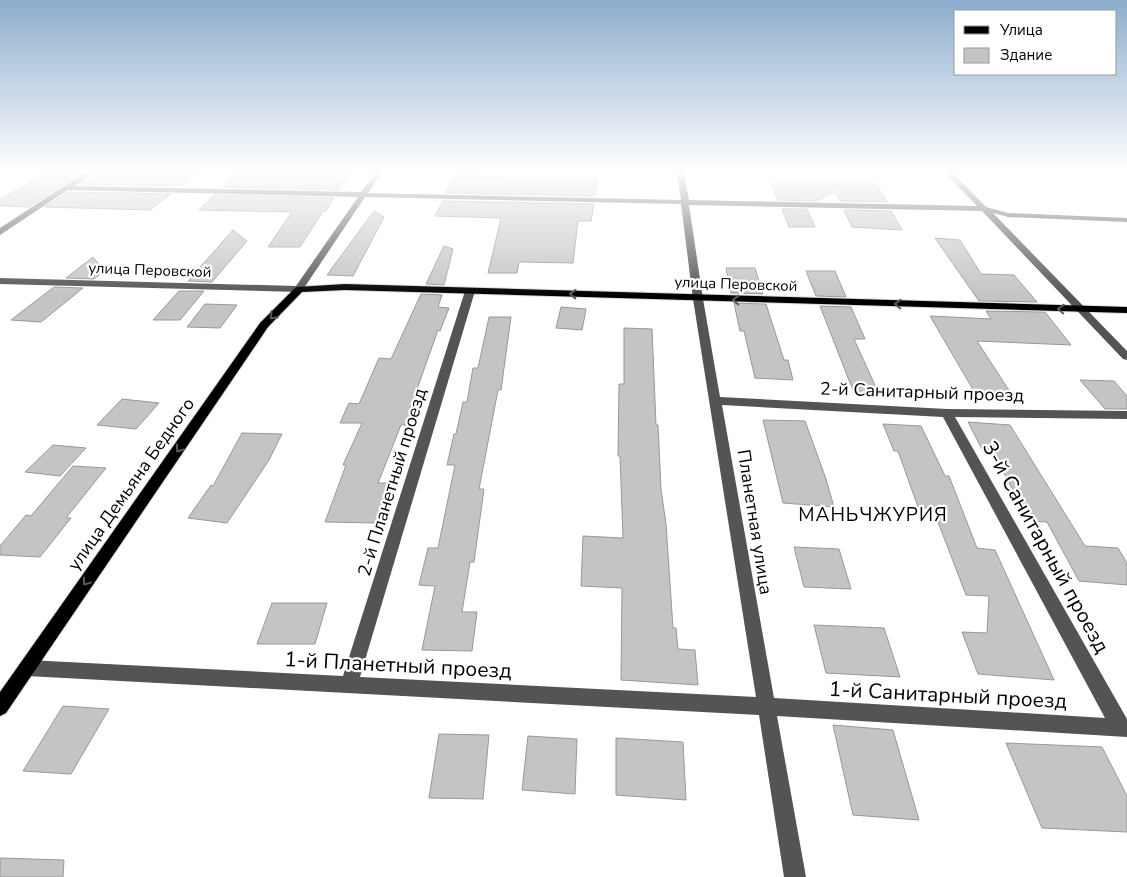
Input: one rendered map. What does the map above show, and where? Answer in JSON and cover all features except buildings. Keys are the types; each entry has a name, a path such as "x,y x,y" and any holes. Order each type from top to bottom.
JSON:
{"main road":[{"name":"улица Перовской","path":"299,289 345,287 1127,310"},
{"name":"улица Демьяна Бедного","path":"0,707 264,326 299,289"}],"street":[{"path":"0,232 28,214"},
{"name":"улица Демьяна Бедного","path":"299,289 350,214"},
{"name":"Планетная улица","path":"687,214 698,298 795,877"},
{"path":"990,214 1127,357"},
{"path":"1004,214 1127,220"},
{"name":"улица Перовской","path":"0,280 299,289"},
{"name":"2-й Планетный проезд","path":"349,685 470,291"},
{"name":"2-й Санитарный проезд","path":"715,401 947,413 1127,414"},
{"name":"3-й Санитарный проезд","path":"947,413 1124,728"},
{"name":"1-й Планетный проезд","path":"27,668 766,706"},
{"name":"1-й Санитарный проезд","path":"766,706 1124,728"}],"district":[{"name":"МАНЬЧЖУРИЯ","path":"873,514"}]}
